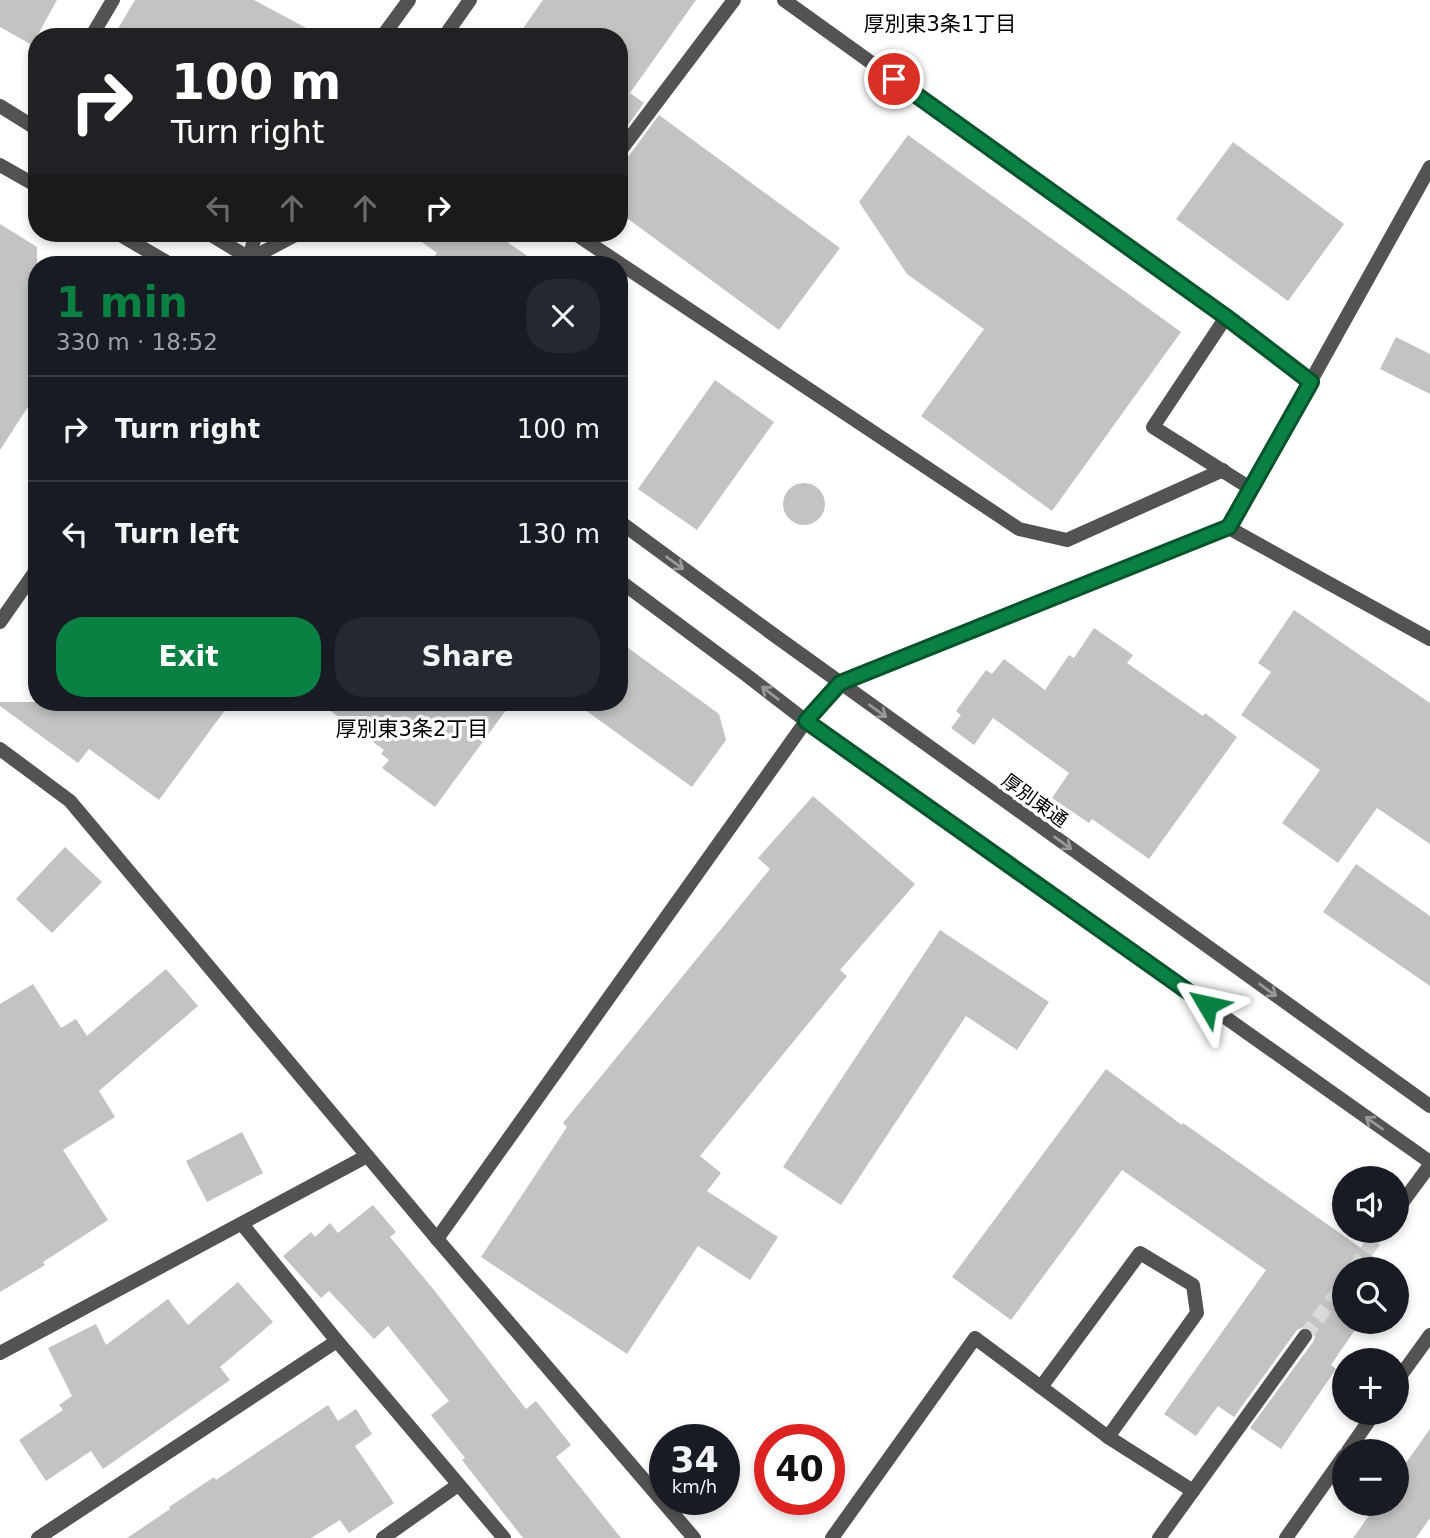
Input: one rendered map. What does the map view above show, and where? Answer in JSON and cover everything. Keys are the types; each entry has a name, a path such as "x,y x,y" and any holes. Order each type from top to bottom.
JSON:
{"street":[{"path":"96,28 113,0"},
{"path":"389,28 409,0"},
{"path":"450,28 470,0"},
{"path":"628,140 734,0"},
{"path":"784,0 1226,317 1311,382"},
{"path":"0,106 28,122"},
{"path":"0,165 28,181"},
{"path":"436,1239 806,721 840,683 1229,527 1430,167"},
{"path":"132,242 156,256"},
{"path":"222,242 243,256"},
{"path":"262,256 284,242"},
{"path":"588,242 609,256"},
{"path":"628,269 1019,529 1067,540 1223,470"},
{"path":"1226,317 1153,426 1250,488"},
{"path":"1229,527 1430,639"},
{"name":"厚別東通","path":"628,528 1430,1106"},
{"path":"0,622 28,582"},
{"path":"628,587 806,721 1430,1164 1409,1193"},
{"path":"0,749 70,801 436,1239 694,1538"},
{"path":"0,1353 367,1156"},
{"path":"242,1224 504,1538"},
{"path":"1041,1387 1140,1252 1193,1285 1197,1313 1108,1437"},
{"path":"1409,1364 1430,1335"},
{"path":"1159,1538 1305,1336"},
{"path":"832,1538 975,1338 1108,1437 1193,1491"},
{"path":"38,1538 337,1341"},
{"path":"1286,1538 1332,1473"},
{"path":"383,1538 458,1485"}],"building":[{"path":"0,0 57,0 41,28 28,28 28,43 0,27"},
{"path":"135,0 254,0 306,28 118,28"},
{"path":"543,0 696,0 630,93 644,103 628,125 628,28 523,28"},
{"path":"659,115 840,248 779,330 628,219 628,157"},
{"path":"908,135 1181,332 1052,511 921,416 984,329 907,274 859,202"},
{"path":"1233,142 1344,224 1288,301 1176,219"},
{"path":"0,224 37,247 37,256 28,256 28,407 0,450"},
{"path":"422,242 507,242 527,256 435,256 437,253"},
{"path":"1396,337 1430,354 1430,394 1380,369"},
{"path":"715,380 774,422 697,530 638,489"},
{"path":"804,483 819,489 825,504 819,519 804,525 789,519 783,504 789,489"},
{"path":"1294,610 1430,703 1430,844 1377,808 1338,863 1282,823 1320,770 1241,715 1271,672 1258,663"},
{"path":"1094,628 1133,655 1127,663 1237,737 1149,859 1092,819 1089,823 1052,798 1069,773 993,718 974,745 951,728 961,715 956,711 986,670 992,674 1004,659 1045,690 1069,655 1074,658"},
{"path":"628,648 719,714 726,740 692,787 586,711 628,711"},
{"path":"0,702 28,702 28,711 224,711 159,800 89,749 78,763 0,706"},
{"path":"330,711 505,711 435,807 382,768 389,760 381,754 384,750"},
{"path":"813,796 915,884 840,970 847,976 700,1156 721,1173 707,1191 778,1237 750,1280 698,1246 627,1354 481,1257 567,1127 563,1123 770,869 758,858"},
{"path":"65,847 102,882 52,933 16,899"},
{"path":"1356,864 1430,916 1430,986 1323,912"},
{"path":"940,930 1049,1002 1017,1050 966,1016 841,1205 783,1167"},
{"path":"166,969 198,1006 99,1091 115,1117 63,1150 108,1220 43,1262 45,1265 0,1292 0,1004 33,984 61,1028 76,1019 87,1036"},
{"path":"1106,1069 1182,1125 1183,1123 1332,1228 1332,1243 1354,1243 1374,1257 1332,1257 1332,1334 1352,1334 1343,1348 1332,1348 1332,1375 1281,1449 1250,1428 1313,1342 1313,1331 1305,1326 1297,1330 1234,1417 1218,1406 1196,1436 1164,1414 1266,1270 1122,1170 1011,1320 952,1277"},
{"path":"242,1132 263,1173 207,1202 186,1161"},
{"path":"373,1205 396,1232 390,1237 526,1409 536,1401 571,1445 556,1457 621,1538 523,1538 462,1460 465,1458 431,1415 449,1401 388,1326 374,1339 329,1291 321,1298 283,1256 311,1232 315,1237 330,1223 338,1233"},
{"path":"238,1282 273,1322 220,1367 230,1380 103,1469 91,1451 46,1481 19,1440 63,1410 59,1405 72,1396 48,1348 96,1324 106,1345 168,1299 188,1325"},
{"path":"328,1405 338,1421 356,1409 372,1434 355,1446 394,1503 349,1533 340,1520 311,1538 127,1538 214,1477 216,1480"},
{"path":"1430,1429 1430,1518 1416,1538 1353,1538 1369,1516 1409,1516 1409,1459"}],"tunnel":[{"path":"1363,1257 1373,1243"},
{"path":"1305,1336 1332,1299"}],"district":[{"name":"厚別東3条1丁目","path":"940,24"},
{"name":"厚別東3条2丁目","path":"412,729"}],"route":[{"path":"894,79 1226,317 1311,382 1229,527 840,683 806,721 1207,1005"}]}
